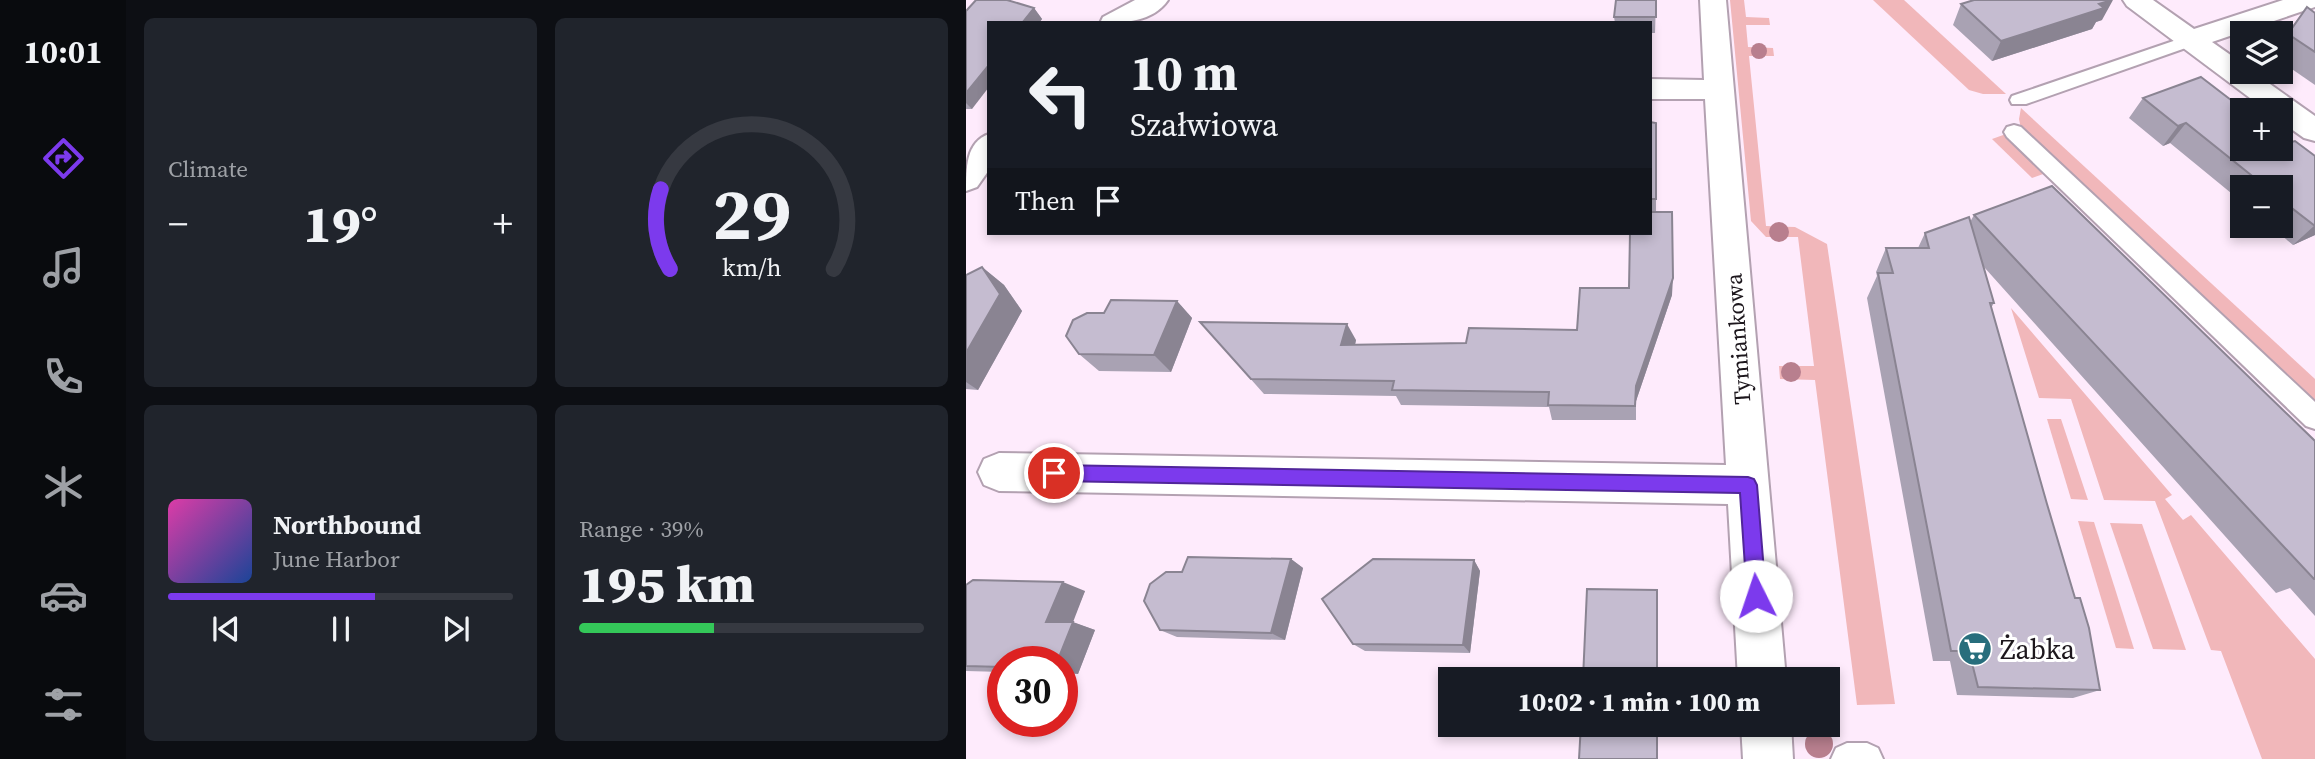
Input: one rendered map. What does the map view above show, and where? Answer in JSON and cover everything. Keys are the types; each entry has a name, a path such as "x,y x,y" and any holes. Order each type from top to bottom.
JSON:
{"street":[{"path":"1117,21 1155,0"},
{"name":"Tymiankowa","path":"1713,0 1761,667"},
{"path":"2136,0 2315,131"},
{"path":"2191,40 2309,0"},
{"path":"1652,89 1719,90"},
{"path":"966,179 987,148"},
{"path":"999,472 1748,485"},
{"path":"1767,737 1768,759"}],"lane":[{"path":"2019,100 2191,40"},
{"path":"2014,132 2315,418"},
{"path":"1847,759 1867,759"}],"shaded area":[{"path":"1730,0 1744,0 1746,17 1769,18 1770,25 1746,25 1748,47 1773,48 1774,56 1749,56 1766,226 1795,227 1827,244 1895,704 1857,705 1815,380 1780,379 1779,366 1814,366 1798,237 1766,237 1751,221"},
{"path":"1873,0 1904,0 2006,94 1983,94 1969,90"},
{"path":"2021,108 2315,379 2315,405 2021,129"},
{"path":"2006,134 2046,173 2032,178 1992,139"},
{"path":"2011,308 2172,495 2165,499 2183,520 2191,515 2315,659 2315,759 2262,759 2221,651 2211,650 2155,501 2104,500 2071,399 2039,398"},
{"path":"2047,419 2061,419 2088,500 2071,499"},
{"path":"2078,521 2094,522 2134,649 2116,648"},
{"path":"2110,523 2142,524 2186,650 2153,649"}],"building":[{"path":"976,0 1007,0 1034,8 1024,21 987,21 987,67 966,93 966,11"},
{"path":"1616,0 1656,0 1656,17 1614,17"},
{"path":"1974,0 2112,0 2099,4 2104,8 2001,41 1961,4"},
{"path":"2307,7 2315,13 2315,52 2293,37 2293,27"},
{"path":"2201,77 2230,99 2230,158 2186,123 2178,126 2143,98"},
{"path":"1652,122 1656,123 1656,199 1652,199"},
{"path":"2295,141 2315,156 2315,226 2293,209 2293,175 2251,175 2234,161 2293,161"},
{"path":"2052,186 2315,441 2315,579 1974,215"},
{"path":"1652,212 1672,212 1673,278 1636,386 1635,406 1548,405 1549,392 1392,390 1394,381 1251,379 1200,322 1347,324 1341,345 1466,343 1469,328 1577,330 1580,288 1629,288 1630,235 1652,235"},
{"path":"1969,217 1994,303 1990,303 2047,504 2075,598 2080,598 2089,628 2100,690 1978,687 1969,651 1951,651 1878,273 1893,273 1886,248 1929,248 1925,233"},
{"path":"982,267 1000,294 966,353 966,275"},
{"path":"1111,300 1177,301 1154,355 1079,354 1066,336 1073,320 1087,313 1104,313"},
{"path":"1188,557 1291,559 1271,633 1160,630 1144,601 1150,584 1166,572 1182,572"},
{"path":"1373,559 1474,560 1463,645 1353,644 1322,599"},
{"path":"973,580 1063,582 1046,622 1073,622 1063,646 987,646 987,667 966,666 966,585"},
{"path":"1587,589 1657,590 1657,667 1584,667"},
{"path":"1580,737 1657,737 1657,759 1579,759"}],"place":[{"name":"Żabka","path":"1975,649"}],"route":[{"path":"1054,473 1748,485 1756,596"}]}
